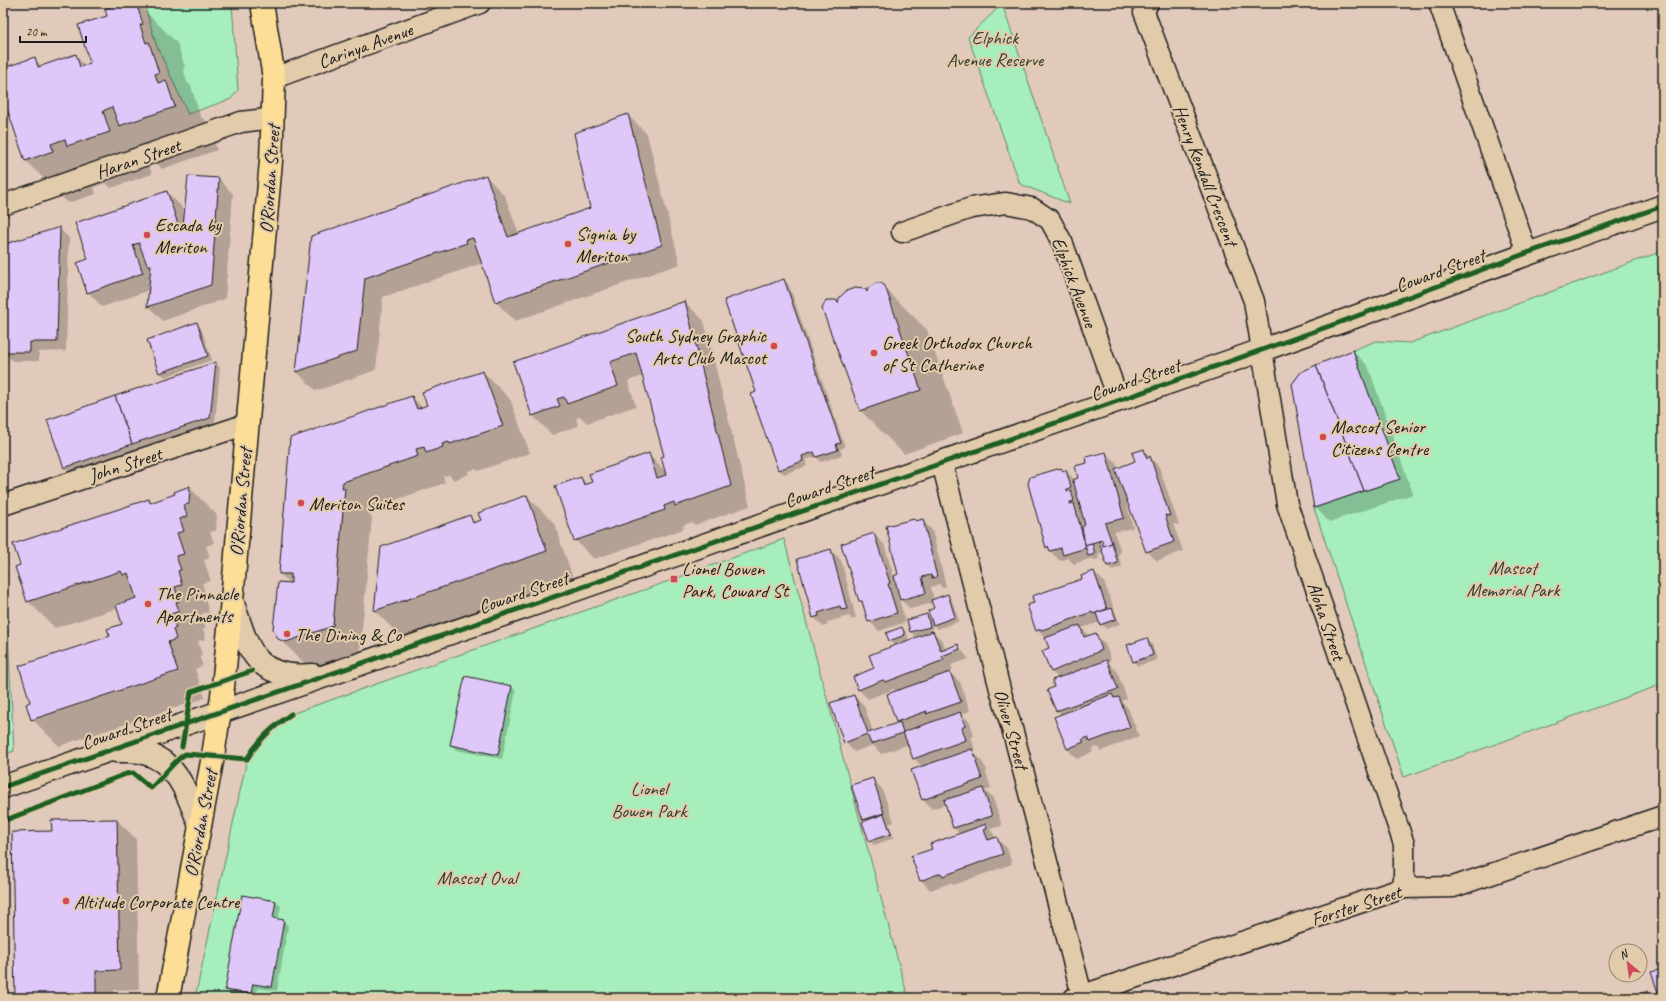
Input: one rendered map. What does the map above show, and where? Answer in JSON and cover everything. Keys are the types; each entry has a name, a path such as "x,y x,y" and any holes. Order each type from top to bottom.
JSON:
{"main road":[{"name":"O'Riordan Street","path":"168,998 220,712 232,600 272,161 274,78 262,3"}],"street":[{"name":"Carinya Avenue","path":"274,78 480,3"},
{"name":"Henry Kendall Crescent","path":"1148,3 1144,12 1254,301 1262,350"},
{"path":"1439,3 1527,253"},
{"name":"Haran Street","path":"3,205 241,122 274,118"},
{"name":"Elphick Avenue","path":"902,232 971,208 1006,203 1032,208 1050,220 1063,244 1119,401"},
{"name":"Coward Street","path":"3,787 942,463 1262,350 1527,253 1663,206"},
{"name":"Aloha Street","path":"1262,350 1287,504 1404,844 1404,888"},
{"name":"John Street","path":"3,505 247,424"},
{"name":"Oliver Street","path":"942,463 1001,693 1013,732 1078,997"},
{"path":"232,600 248,646 254,656 264,666 275,672 291,675 331,674"},
{"path":"103,752 132,751 146,753 164,763 181,781 200,826"},
{"name":"Forster Street","path":"1078,997 1404,888 1453,887 1663,816"}],"green space":[{"path":"144,3 232,3 238,90 231,99 188,114 156,44"},
{"name":"Elphick Avenue Reserve","path":"1002,4 1070,204 1020,184 968,37"},
{"name":"Mascot Memorial Park","path":"1663,251 1663,684 1404,777 1314,508 1399,479 1353,350 1376,341 1410,343"},
{"path":"3,539 14,751 3,755"},
{"name":"Lionel Bowen Park","path":"784,539 908,998 195,998 247,759 261,739 284,719 291,714"}],"building":[{"path":"122,3 136,3 143,24 140,25 146,43 149,42 159,73 155,74 158,83 166,80 175,107 119,126 112,107 103,111 110,132 67,146 65,139 51,144 53,151 25,161 3,97 3,91 5,90 3,78 9,76 6,67 35,57 38,67 76,54 80,67 90,63 78,25 107,16 105,9"},
{"name":"Signia by Meriton","path":"628,114 662,245 495,302 473,238 466,240 467,243 365,278 357,351 296,372 311,236 486,175 508,237 590,208 574,133"},
{"name":"Escada by Meriton","path":"188,176 219,178 211,285 147,307 151,265 147,265 139,243 133,245 143,273 87,293 77,263 88,259 75,223 167,191 177,225 183,226"},
{"path":"60,227 57,342 30,342 30,352 3,352 3,271 6,271 5,244"},
{"name":"South Sydney Graphic Arts Club Mascot","path":"784,279 841,443 836,444 838,450 816,457 814,452 802,456 803,461 778,470 751,394 756,392 724,300"},
{"path":"876,283 881,283 885,286 921,390 860,411 822,309 826,300 836,300 838,303 839,298 846,291 855,288 865,289 867,292 868,288"},
{"path":"685,301 731,486 675,506 674,502 664,506 665,510 574,541 555,486 581,477 584,485 592,482 589,474 649,453 657,478 666,475 661,457 664,456 636,353 610,362 618,386 567,404 564,397 557,399 560,406 532,416 513,362"},
{"path":"197,322 208,356 159,373 147,340"},
{"path":"1663,343 1663,362 1657,345"},
{"path":"1353,350 1400,479 1364,491 1316,365"},
{"path":"216,362 210,418 132,444 115,396"},
{"name":"Mascot Senior Citizens Centre","path":"1316,365 1364,491 1314,508 1292,384 1301,372"},
{"path":"483,371 503,426 450,444 449,442 442,444 443,447 426,453 424,447 416,449 418,456 343,482 342,488 345,488 333,626 285,642 278,639 273,629 278,582 291,583 291,574 279,574 290,438 412,396 417,409 427,405 422,392"},
{"path":"115,396 132,444 64,468 47,420"},
{"path":"1144,449 1147,459 1150,456 1170,516 1165,515 1174,542 1146,552 1115,469 1135,461 1132,453"},
{"path":"1106,452 1124,518 1105,523 1112,543 1103,546 1102,540 1085,545 1082,527 1085,525 1073,480 1078,478 1075,466 1087,463 1086,457"},
{"path":"1061,468 1063,471 1066,470 1071,487 1067,489 1067,491 1071,490 1074,501 1070,502 1070,504 1074,503 1086,548 1063,555 1061,548 1050,551 1048,546 1046,548 1028,484 1030,477"},
{"name":"The Pinnacle Apartments","path":"190,486 189,504 184,505 187,516 180,519 184,531 177,533 184,554 176,556 181,570 178,571 182,585 175,587 179,601 176,602 179,611 171,614 176,628 173,629 176,639 168,642 178,671 31,720 26,704 30,702 19,666 110,636 107,629 122,624 116,605 136,598 128,573 123,575 121,571 27,602 15,567 20,565 13,544 149,499 150,503 175,494 174,492"},
{"path":"527,495 547,551 374,611 381,547 470,515 473,523 481,520 478,513"},
{"path":"914,519 916,521 923,519 937,577 932,578 931,575 922,577 926,593 900,600 894,576 898,574 886,526"},
{"path":"874,533 890,583 888,584 897,613 868,622 862,601 859,601 841,544"},
{"path":"1102,540 1103,546 1112,543 1118,563 1107,566 1099,541"},
{"path":"1092,543 1095,554 1088,556 1085,545"},
{"path":"831,549 847,609 841,610 840,606 818,613 819,616 813,618 797,559"},
{"path":"1094,571 1107,609 1093,614 1092,612 1036,631 1027,605 1034,603 1032,596 1082,579 1081,576"},
{"path":"948,594 955,617 933,625 928,611 934,608 931,600"},
{"path":"1112,608 1116,619 1100,625 1096,613"},
{"path":"927,614 930,627 910,632 907,620"},
{"path":"1080,625 1084,637 1096,633 1102,650 1051,672 1042,651 1049,648 1045,638"},
{"path":"902,627 905,635 889,641 886,633"},
{"path":"933,631 941,651 958,644 960,649 942,656 944,660 886,682 883,680 858,690 853,677 874,668 869,655"},
{"path":"1147,638 1153,655 1133,662 1127,645"},
{"path":"1107,660 1118,689 1056,711 1047,690 1054,687 1052,680"},
{"path":"950,672 961,702 926,714 927,711 896,722 887,694"},
{"path":"465,676 512,686 498,755 450,745"},
{"path":"1112,694 1114,698 1119,697 1130,727 1090,742 1088,737 1082,740 1084,742 1067,749 1054,717"},
{"path":"854,695 868,733 900,722 903,733 871,744 867,734 844,743 830,703"},
{"path":"960,712 965,726 962,728 966,740 913,759 903,732"},
{"path":"972,749 977,760 976,762 982,779 922,800 911,770"},
{"path":"873,778 884,813 863,820 851,785"},
{"path":"983,788 992,816 953,828 944,800"},
{"path":"884,814 891,834 869,841 862,822"},
{"name":"Altitude Corporate Centre","path":"117,819 120,970 96,971 96,998 15,998 12,832 52,831 51,820"},
{"path":"986,824 987,829 984,830 988,840 997,837 1003,854 943,876 941,873 920,881 911,856 932,849 930,844"},
{"path":"242,895 276,901 273,918 284,920 272,987 253,984 251,994 225,990"},
{"path":"1663,969 1663,998 1660,998 1651,972"},
{"path":"1648,991 1650,998 1630,998"}],"cycle path":[{"path":"3,787 942,463 1338,323 1527,253 1663,206"},
{"path":"182,747 191,692 252,671"},
{"path":"3,821 126,774 133,773 151,788 186,754 247,759 256,745 291,714"}],"place":[{"name":"Escada by Meriton","path":"147,235"},
{"name":"Signia by Meriton","path":"568,244"},
{"name":"South Sydney Graphic Arts Club Mascot","path":"774,346"},
{"name":"Greek Orthodox Church of St Catherine","path":"874,353"},
{"name":"Mascot Senior Citizens Centre","path":"1323,437"},
{"name":"Meriton Suites","path":"301,503"},
{"name":"Lionel Bowen Park, Coward St","path":"674,579"},
{"name":"The Pinnacle Apartments","path":"148,604"},
{"name":"The Dining & Co","path":"287,634"},
{"name":"Altitude Corporate Centre","path":"66,901"}],"park label":[{"name":"Mascot Oval","path":"477,877"}]}
